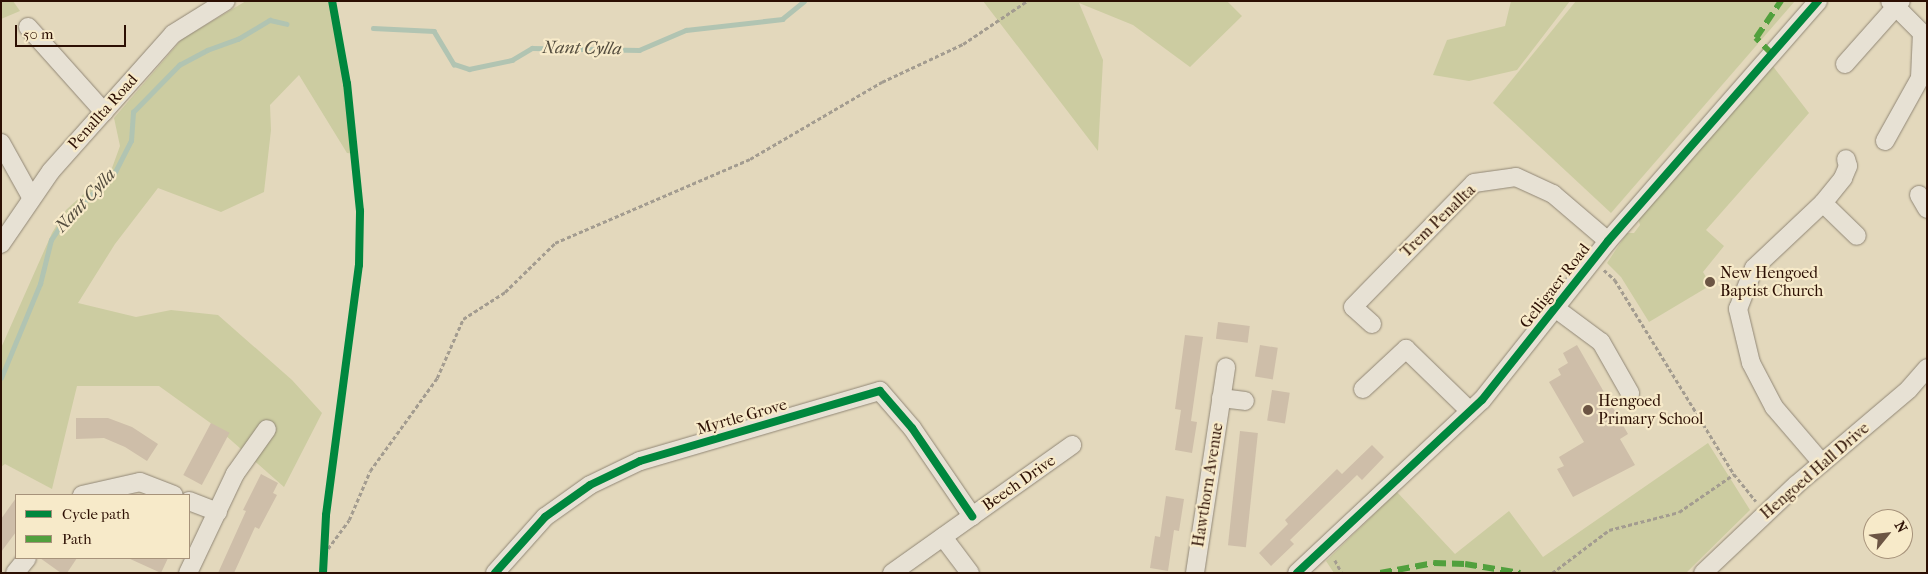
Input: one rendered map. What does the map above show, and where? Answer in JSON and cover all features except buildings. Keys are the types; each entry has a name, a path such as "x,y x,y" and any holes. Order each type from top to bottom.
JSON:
{"street":[{"name":"Penallta Road","path":"1,244 31,197 173,34 226,1"},
{"name":"Gelligaer Road","path":"1298,573 1470,411 1608,241 1818,1"},
{"path":"1845,64 1896,3 1922,33 1920,78 1885,140"},
{"path":"28,27 104,112"},
{"path":"1,142 31,197"},
{"path":"1822,464 1774,407 1751,363 1738,309 1754,268 1823,203 1843,178 1848,166 1846,158"},
{"name":"Trem Penallta","path":"1372,324 1353,307 1474,183 1516,177 1553,194 1608,241"},
{"path":"1823,203 1857,236"},
{"path":"1555,308 1601,342 1630,394"},
{"path":"1363,389 1405,349 1470,411"},
{"name":"Hawthorn Avenue","path":"1195,573 1226,367"},
{"name":"Hengoed Hall Drive","path":"1703,573 1766,513 1909,389 1927,368"},
{"name":"Myrtle Grove","path":"495,573 545,517 590,485 640,461 880,391 912,428 972,516"},
{"path":"1221,398 1245,401"},
{"path":"188,573 235,474 267,430"},
{"name":"Beech Drive","path":"892,573 1072,445"},
{"path":"86,494 140,482 171,494"},
{"path":"190,501 218,512"},
{"path":"943,537 970,573"},
{"path":"15,573 26,559"}],"path":[{"path":"324,554 349,520 370,472 437,378 463,318 505,292 555,243 750,159 882,82 963,44 1027,1"},
{"path":"1592,261 1615,280 1734,474 1766,513"},
{"path":"1552,573 1609,530 1679,512 1734,474"},
{"path":"323,563 325,534"}],"green space":[{"path":"1,1 13,1 20,11 1,19"},
{"path":"246,1 331,1 356,154 347,153 299,75 270,105 271,130 264,192 221,212 158,188 115,244 78,303 136,317 171,310 218,315 292,380 322,413 284,487 216,427 159,386 77,386 52,489 5,464 1,467 1,348 52,233 66,210 112,168 120,146 114,118 182,39"},
{"path":"983,1 1227,1 1242,16 1190,67 1133,25 1079,3 1103,60 1098,151"},
{"path":"1511,1 1570,1 1517,70 1469,81 1433,75 1447,40 1505,26"},
{"path":"1576,1 1795,1 1611,213 1493,103"},
{"path":"1772,65 1809,113 1706,230 1724,246 1703,272 1711,285 1649,322 1621,277 1607,263 1627,233 1634,233 1640,225 1637,215"},
{"path":"1708,443 1750,510 1686,573 1334,573 1326,561 1397,492 1455,554 1509,511 1543,557"}],"waterway":[{"name":"Nant Cylla","path":"373,28 434,31 454,64 469,69 512,60 532,48 639,50 686,30 782,19 804,1"},
{"name":"Nant Cylla","path":"1,378 40,284 51,240 63,222 115,172 131,141 133,112 179,65 207,50 238,39 270,20 287,24"}],"marked path":[{"path":"1772,54 1756,38 1781,1"},
{"path":"1380,573 1434,563 1465,564 1520,573"}],"cycle path":[{"path":"323,573 326,515 359,265 360,211 347,84 332,1"},
{"path":"1297,573 1482,400 1608,241 1818,1"},
{"path":"495,573 545,517 590,485 640,461 880,391 912,428 972,516"}],"place":[{"name":"New Hengoed Baptist Church","path":"1710,282"},
{"name":"Hengoed Primary School","path":"1588,410"}]}
